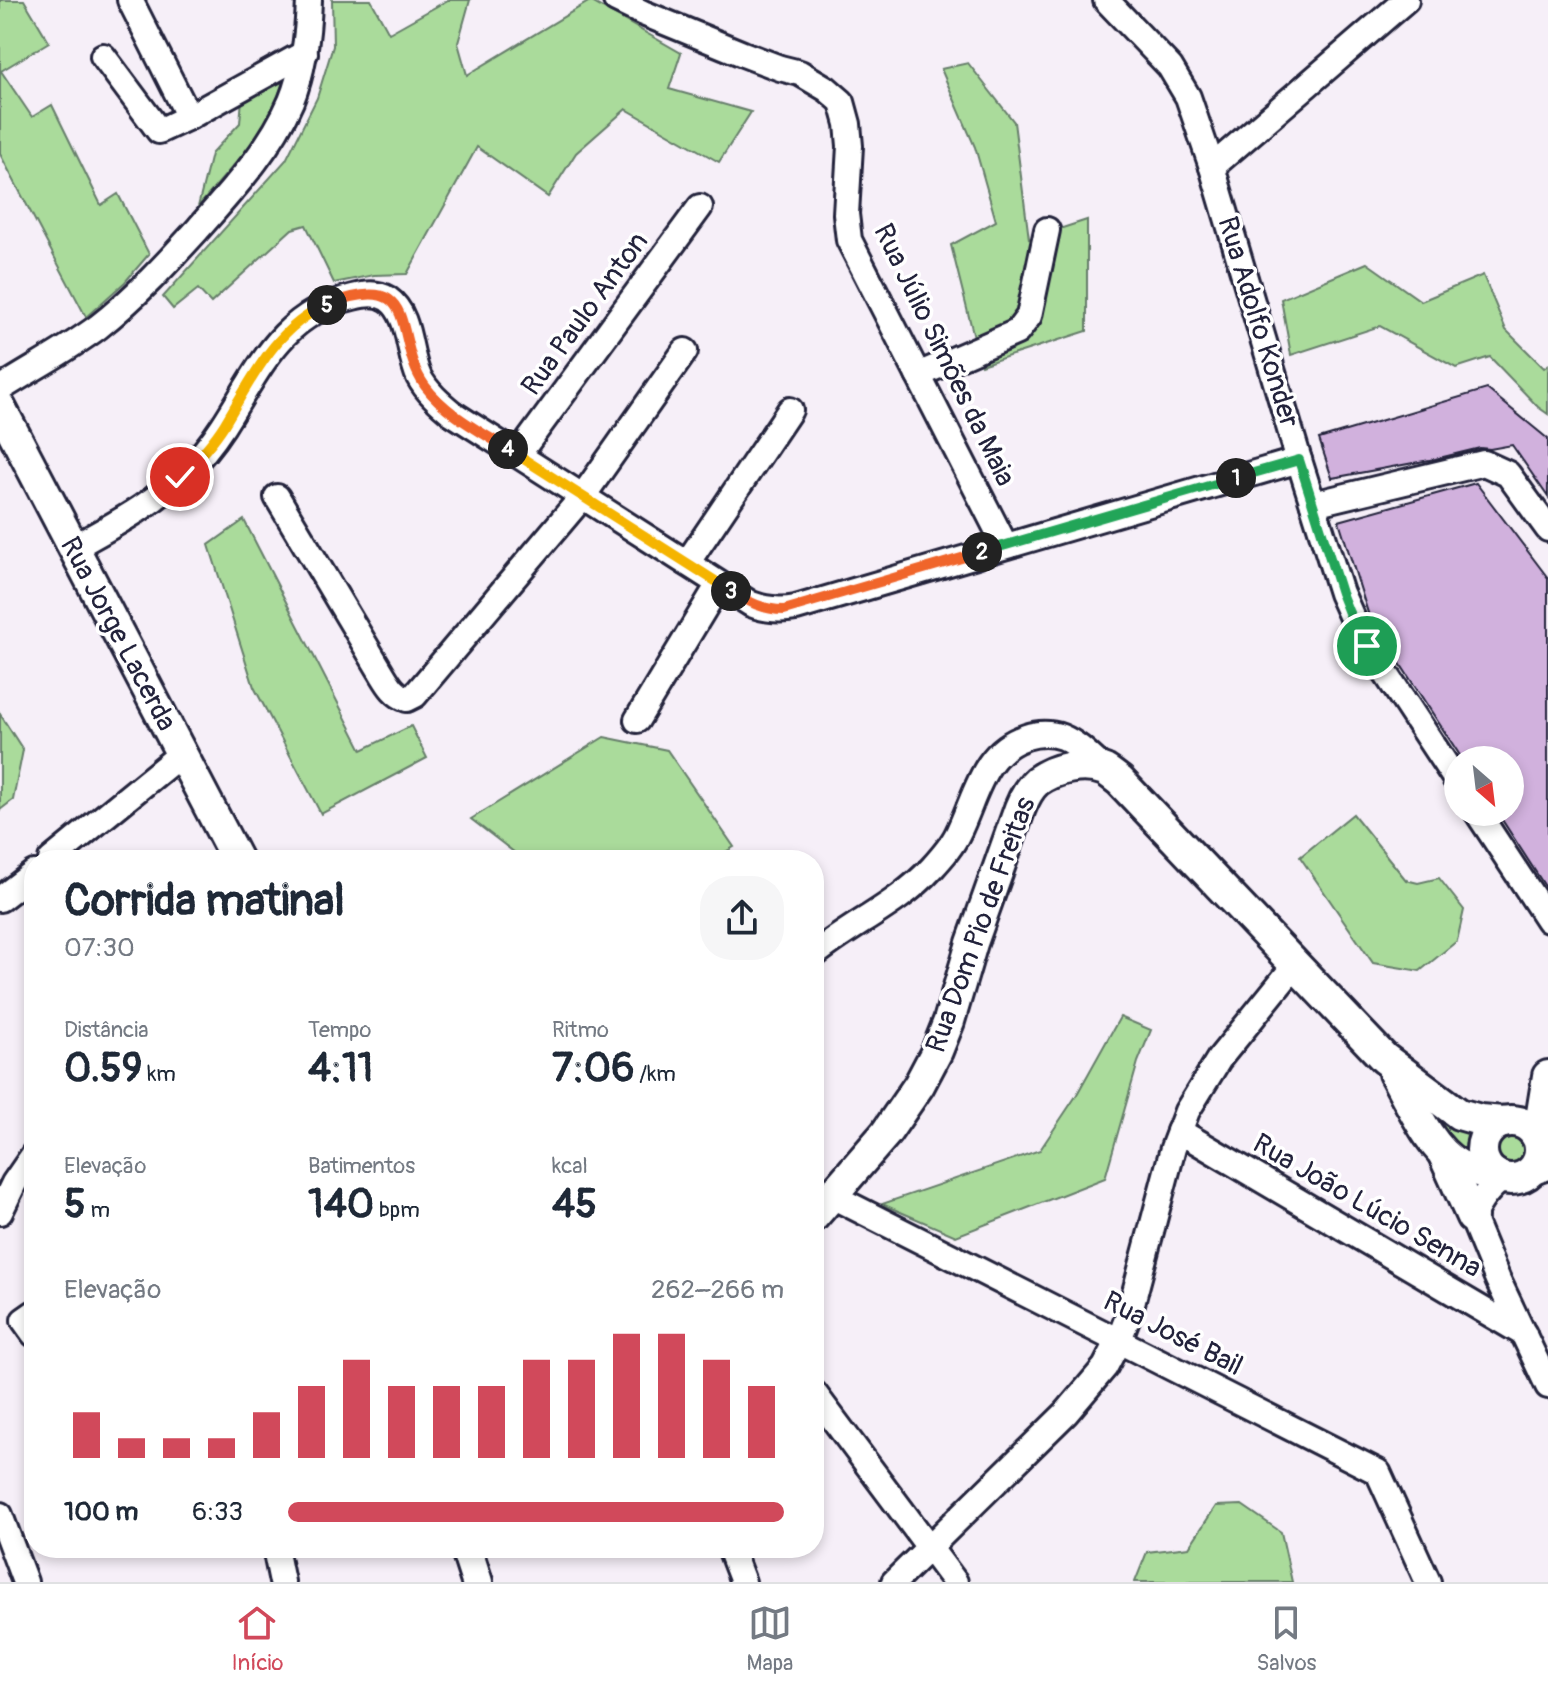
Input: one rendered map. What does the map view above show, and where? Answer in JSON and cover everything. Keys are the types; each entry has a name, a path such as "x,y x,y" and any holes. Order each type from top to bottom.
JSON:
{"main road":[{"name":"Rua Jorge Lacerda","path":"0,407 232,850"},
{"name":"Rua Dom Pio de Freitas","path":"824,1205 903,1110 937,1051 972,943 1027,793 1036,782 1053,772 1088,766 1106,771"},
{"path":"1106,771 1138,798 1384,1058 1459,1114 1526,1130 1540,1154 1538,1162 1518,1173 1472,1170 1444,1155"},
{"path":"1384,1058 1444,1155 1472,1217"},
{"path":"1526,1130 1548,1078"},
{"path":"1518,1173 1488,1168 1482,1150 1483,1141 1495,1126 1526,1130"},
{"path":"469,1558 477,1582"}],"street":[{"path":"130,0 189,117"},
{"path":"0,389 118,311 159,271 264,150 290,102 305,53 309,0"},
{"name":"Rua Júlio Simões da Maia","path":"616,0 743,54 800,73 842,102 850,146 846,214 849,240 1005,545"},
{"name":"Rua Adolfo Konder","path":"1106,0 1170,67 1193,109 1341,593 1358,631 1444,762"},
{"path":"1212,167 1406,0"},
{"path":"103,56 159,131 305,53"},
{"name":"Rua Paulo Anton","path":"518,455 700,207"},
{"path":"918,375 1017,332 1029,316 1047,230"},
{"path":"73,548 154,499 189,469 222,427 269,351 292,326 318,309 370,294 389,300 396,307 420,378 440,403 719,584 762,608 784,610 1299,460"},
{"path":"277,497 391,688 407,699 415,695 583,496 685,351"},
{"path":"687,563 790,410"},
{"path":"1313,504 1484,463 1508,474 1548,529"},
{"path":"637,720 719,584"},
{"path":"824,948 931,870 956,838 984,771 1007,746 1029,736 1053,734 1077,746 1106,771"},
{"path":"63,850 181,754"},
{"path":"1486,826 1548,920"},
{"path":"0,899 24,881"},
{"path":"894,1582 1083,1394 1105,1367 1130,1311 1166,1172 1179,1131 1197,1093 1219,1059 1296,964"},
{"name":"Rua João Lúcio Senna","path":"1179,1131 1524,1334"},
{"path":"0,1212 24,1168"},
{"path":"1518,1173 1491,1187 1472,1217 1548,1386"},
{"name":"Rua José Bail","path":"824,1206 1119,1340 1378,1472 1428,1582"},
{"path":"1461,1296 1483,1290 1498,1280"},
{"path":"824,1406 955,1582"},
{"path":"0,1515 25,1582"},
{"path":"277,1558 282,1582"},
{"path":"734,1558 743,1582"}],"green space":[{"path":"0,0 24,0 49,42 1,71 32,117 52,105 101,205 118,194 149,254 125,282 86,317 0,154"},
{"path":"332,0 371,0 389,33 448,0 470,0 458,43 467,75 590,1 681,53 669,89 751,112 719,162 626,109 576,153 548,197 477,147 407,274 374,275 334,283 306,225 292,229 211,303 198,289 173,309 163,297 286,160 317,98 333,46"},
{"path":"968,63 1014,122 1029,239 1087,220 1087,331 981,365 951,245 996,221 975,147 941,69"},
{"path":"283,82 268,125 198,207 211,154 240,123 242,99"},
{"path":"1367,263 1421,301 1483,275 1506,330 1544,368 1548,365 1548,414 1490,357 1456,368 1380,326 1291,355 1281,299"},
{"path":"244,520 362,750 411,726 427,758 321,814 254,687 209,545"},
{"path":"0,714 23,750 13,800 0,810"},
{"path":"604,737 667,750 734,847 729,850 511,850 471,819"},
{"path":"1353,814 1406,880 1418,883 1439,878 1464,910 1457,941 1420,971 1373,963 1300,857"},
{"path":"1120,1017 1151,1030 1138,1062 1105,1178 956,1236 882,1204 1040,1150 1076,1096"},
{"path":"1414,1087 1476,1130 1468,1158 1443,1134"},
{"path":"1511,1136 1521,1140 1525,1150 1521,1160 1511,1164 1501,1160 1497,1150 1501,1140"},
{"path":"1242,1505 1281,1532 1292,1582 1135,1582 1147,1552 1189,1547 1216,1506"}],"building":[{"path":"1487,389 1548,439 1548,497 1512,445 1480,448 1332,478 1319,439"},
{"path":"1476,483 1548,578 1548,891 1506,826 1524,826 1524,746 1454,746 1369,616 1339,521"}],"route":[{"path":"180,477 210,445 269,351 282,336 318,309 370,294 389,300 396,307 420,378 452,413 751,604 762,608 796,608 1299,460 1341,593 1367,646"}]}
